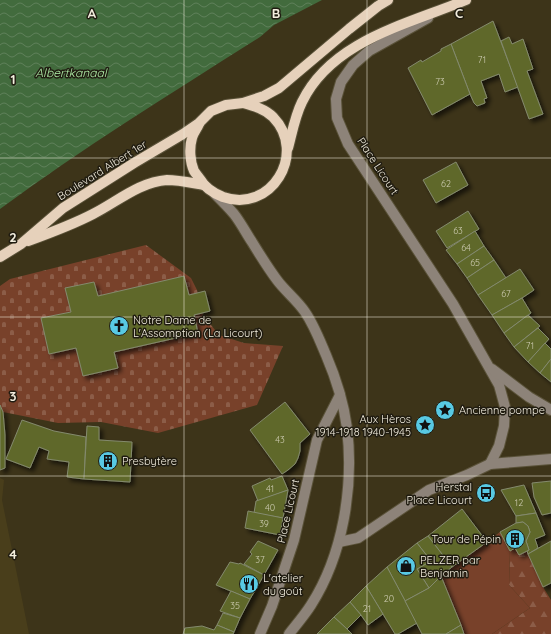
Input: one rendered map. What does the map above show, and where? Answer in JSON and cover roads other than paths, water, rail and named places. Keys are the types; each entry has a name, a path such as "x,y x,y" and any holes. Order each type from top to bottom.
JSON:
{"main road":[{"name":"Boulevard Albert 1er","path":"0,257 21,244 63,208 183,134 199,123 211,111 226,105 243,103 264,96 279,88 348,29 388,0"},
{"name":"Boulevard Albert 1er","path":"199,123 192,138 190,155 194,171 204,185 216,194 230,199 246,199 260,195 272,186 282,174 301,103 312,86 326,70 350,50 362,43 392,28 466,0"},
{"name":"Boulevard Albert 1er","path":"243,103 259,108 273,117 282,129 287,152"},
{"name":"Boulevard Albert 1er","path":"21,244 73,224 94,214 139,188 153,183 167,180 204,185"}],"street":[{"name":"Place Licourt","path":"444,9 369,51 353,65 341,82 336,99 337,118 348,144 453,304 499,385 504,407 504,426 499,446 490,464"},
{"path":"216,194 234,214 277,280 305,311 315,329 330,365 340,396 347,426 349,464 348,487 346,510 339,542 326,578 319,592 301,620 288,634"},
{"name":"Place Licourt","path":"488,365 529,398 551,410"},
{"name":"Place Licourt","path":"260,634 272,606 294,540 317,440 340,396"},
{"path":"339,542 358,538 429,490 490,464 551,459"}],"water":[{"name":"Albertkanaal","path":"0,0 322,0 274,25 260,37 96,142 0,209"}],"place":[{"name":"Notre Dame de L'Assomption (La Licourt)","path":"119,326"},
{"name":"Ancienne pompe","path":"445,410"},
{"name":"Aux Hèros 1914-1918 1940-1945","path":"425,425"},
{"name":"Presbytère","path":"108,461"},
{"name":"Herstal Place Licourt","path":"486,493"},
{"name":"Tour de Pépin","path":"515,539"},
{"name":"PELZER par Benjamin","path":"406,566"},
{"name":"L'atelier du goût","path":"249,584"}]}
